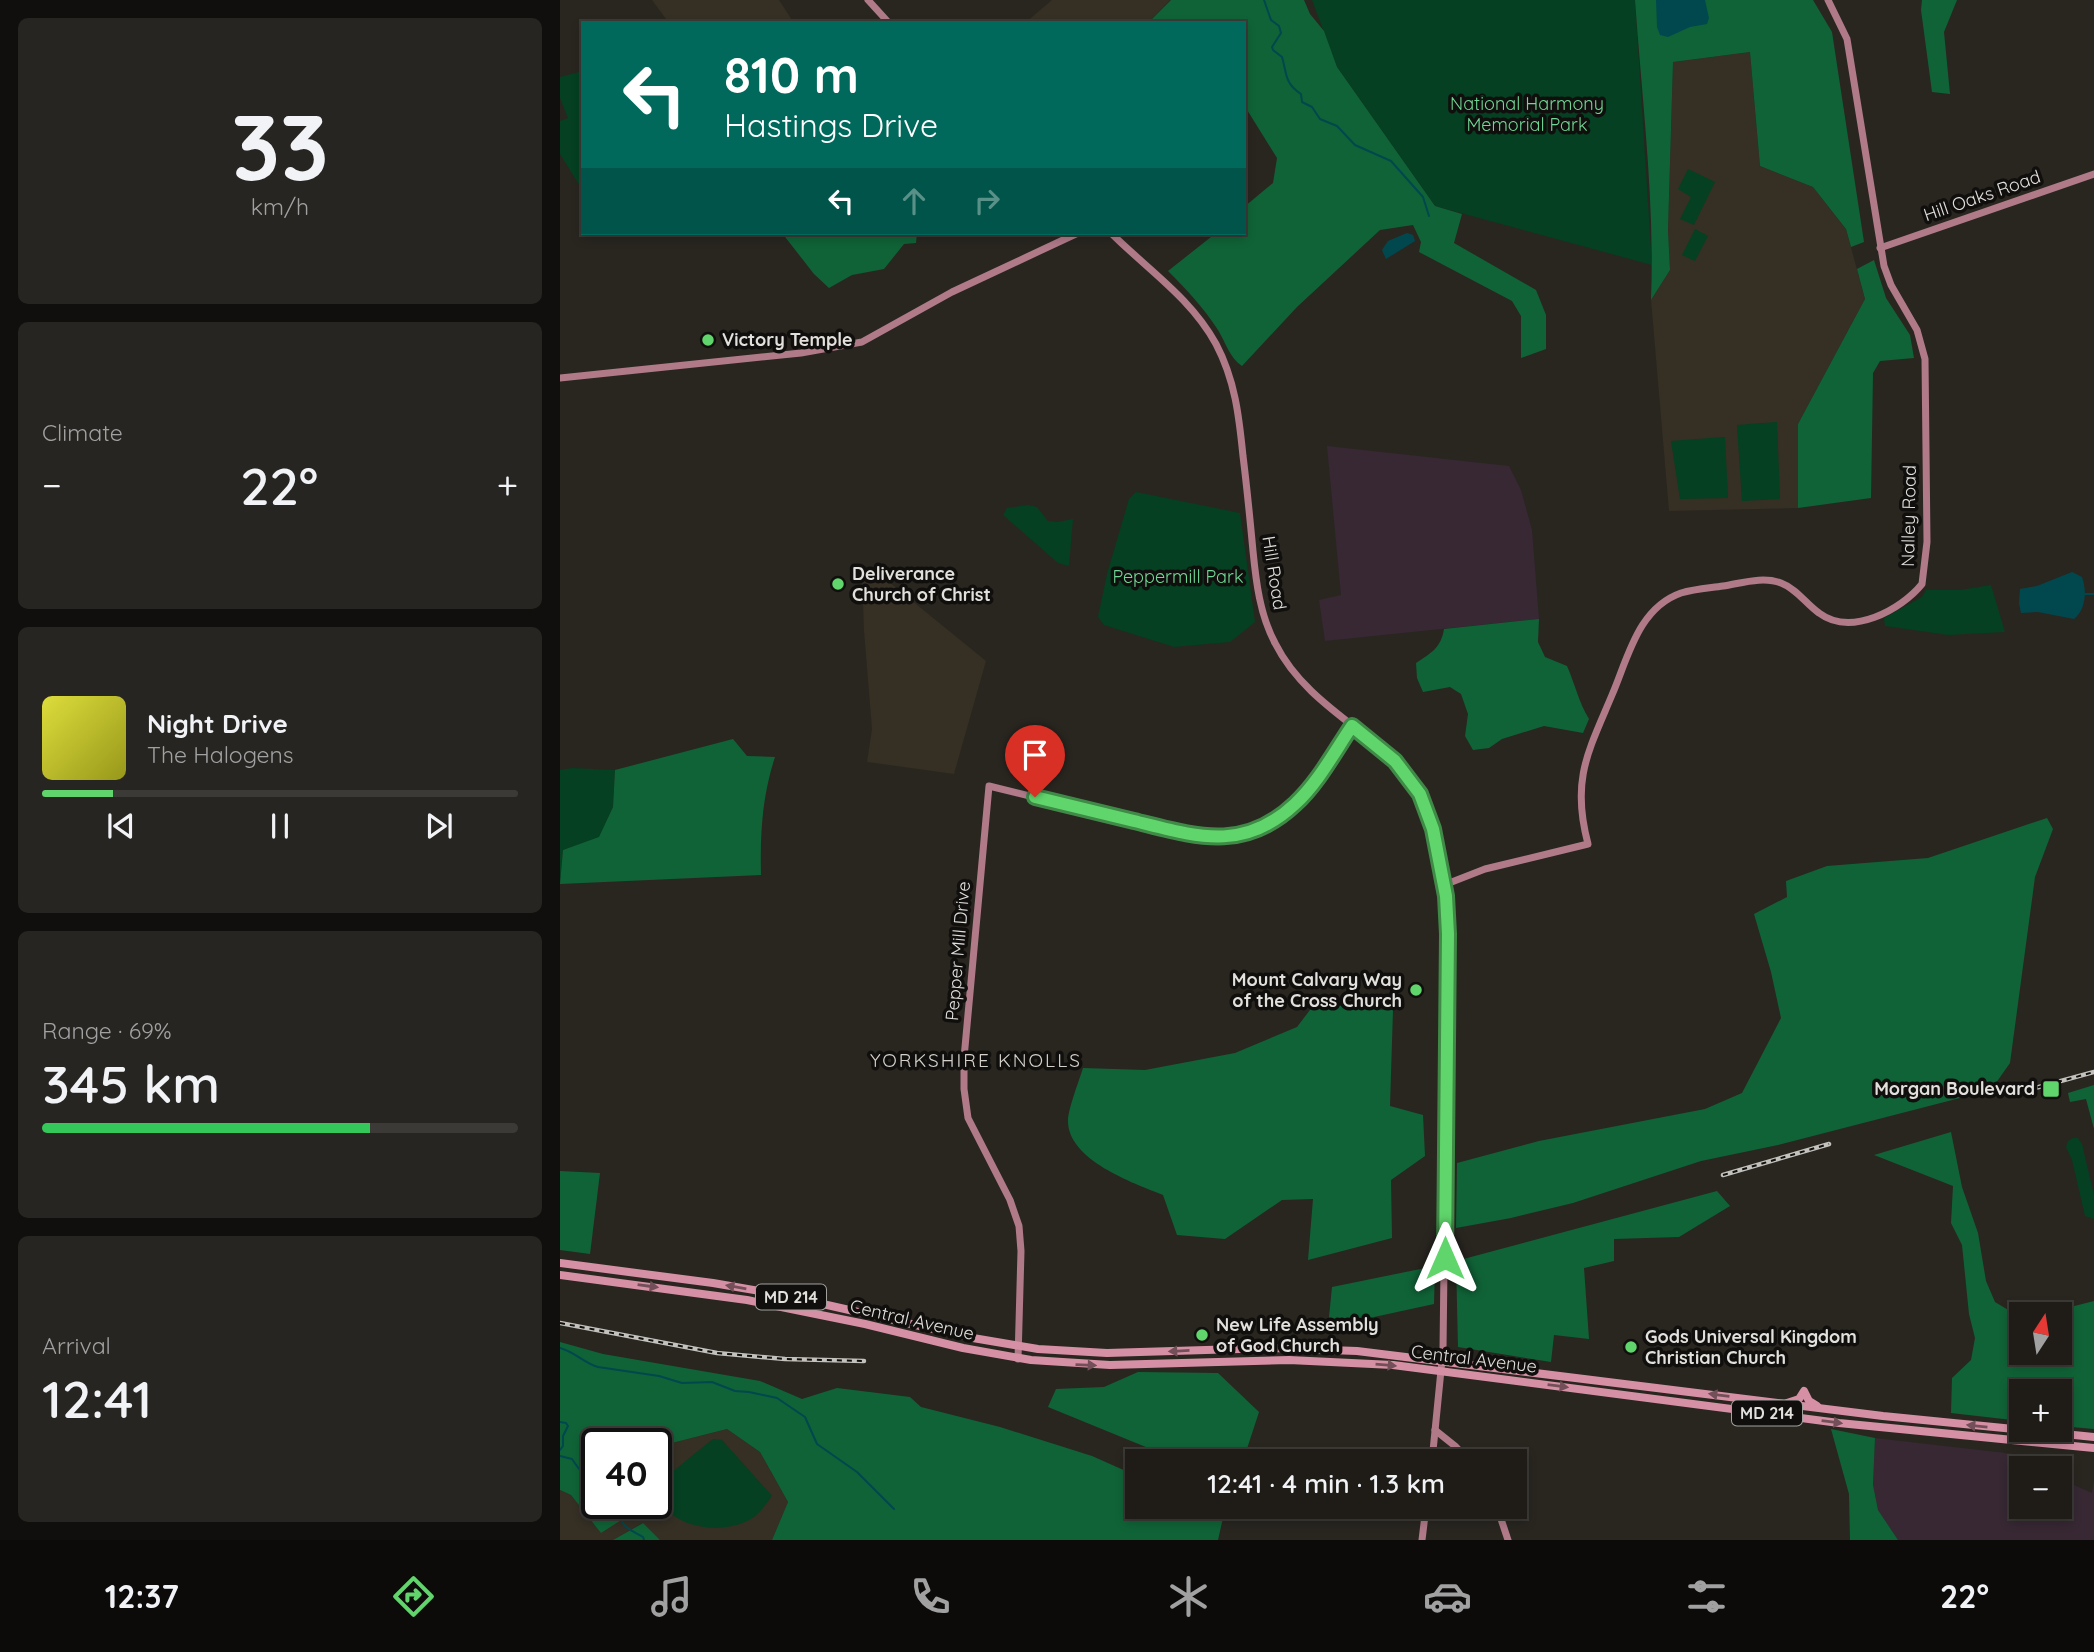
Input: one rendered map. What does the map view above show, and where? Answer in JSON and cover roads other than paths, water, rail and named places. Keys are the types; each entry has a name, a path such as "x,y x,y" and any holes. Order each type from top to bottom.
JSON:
{"main road":[{"name":"Central Avenue","path":"560,1263 783,1295 1018,1346 1107,1353 1286,1348 1380,1353 1821,1409 2094,1437"},
{"name":"Central Avenue","path":"560,1275 747,1300 1018,1359 1110,1365 1289,1360 1380,1364 1839,1423 2094,1448"},
{"path":"1784,1404 1799,1399 1804,1391 1808,1400 1821,1409"}],"street":[{"path":"868,0 887,21"},
{"name":"Nalley Road","path":"1444,886 1485,869 1588,844 1580,800 1588,751 1638,633 1648,617 1662,603 1684,592 1756,580 1772,581 1790,587 1820,614 1841,621 1854,621 1871,618 1899,606 1922,584 1927,541 1925,359 1917,330 1891,285 1880,248 1847,39 1828,0"},
{"name":"Hill Oaks Road","path":"1880,248 2094,174"},
{"path":"560,378 801,353 862,342 960,288 1074,235"},
{"name":"Hill Road","path":"1113,235 1189,306 1221,355 1233,385 1238,406 1256,577 1267,626 1278,649 1298,678 1395,761 1420,794 1433,829 1444,886 1448,934 1443,1360 1433,1449"},
{"name":"Pepper Mill Drive","path":"1018,1359 1021,1251 1019,1226 1010,1200 970,1124 964,1089 964,1058 989,786 1192,836 1227,837 1258,828 1296,803 1352,726"},
{"path":"1435,1430 1458,1449"},
{"path":"1422,1540 1425,1519"},
{"path":"1501,1519 1508,1540"}],"water":[{"path":"1656,0 1705,0 1709,18 1707,24 1690,27 1668,37 1660,35"},
{"path":"1407,233 1413,235 1415,241 1386,259 1382,250 1388,241"},
{"path":"2072,572 2082,577 2085,588 2083,605 2074,619 2038,612 2021,613 2020,589 2037,586"}],"waterway":[{"path":"1264,0 1271,20 1279,26 1281,33 1272,47 1273,50 1282,57 1289,82 1301,94 1302,102 1312,107 1320,119 1337,126 1355,145 1391,161 1423,197 1429,216"},
{"path":"920,235 928,235"},
{"path":"2085,594 2094,594"},
{"path":"560,1348 598,1367 659,1376 682,1383 712,1382 735,1391 777,1398 805,1417 817,1444 857,1472 894,1509"},
{"path":"560,1422 568,1426 560,1450"},
{"path":"560,1456 572,1459 581,1470"},
{"path":"621,1519 624,1525 644,1540"}],"railway":[{"path":"2028,1090 2094,1072"},
{"path":"1723,1175 1829,1144"},
{"path":"560,1323 717,1353 785,1359 864,1361"}],"place":[{"name":"Victory Temple","path":"708,340"},
{"name":"Deliverance Church of Christ","path":"838,584"},
{"name":"Mount Calvary Way of the Cross Church","path":"1416,990"},
{"name":"Morgan Boulevard","path":"2051,1089"},
{"name":"New Life Assembly of God Church","path":"1202,1335"},
{"name":"Gods Universal Kingdom Christian Church","path":"1631,1347"}],"district":[{"name":"YORKSHIRE KNOLLS","path":"976,1060"}],"park label":[{"name":"National Harmony Memorial Park","path":"1527,114"},
{"name":"Peppermill Park","path":"1178,577"}]}
